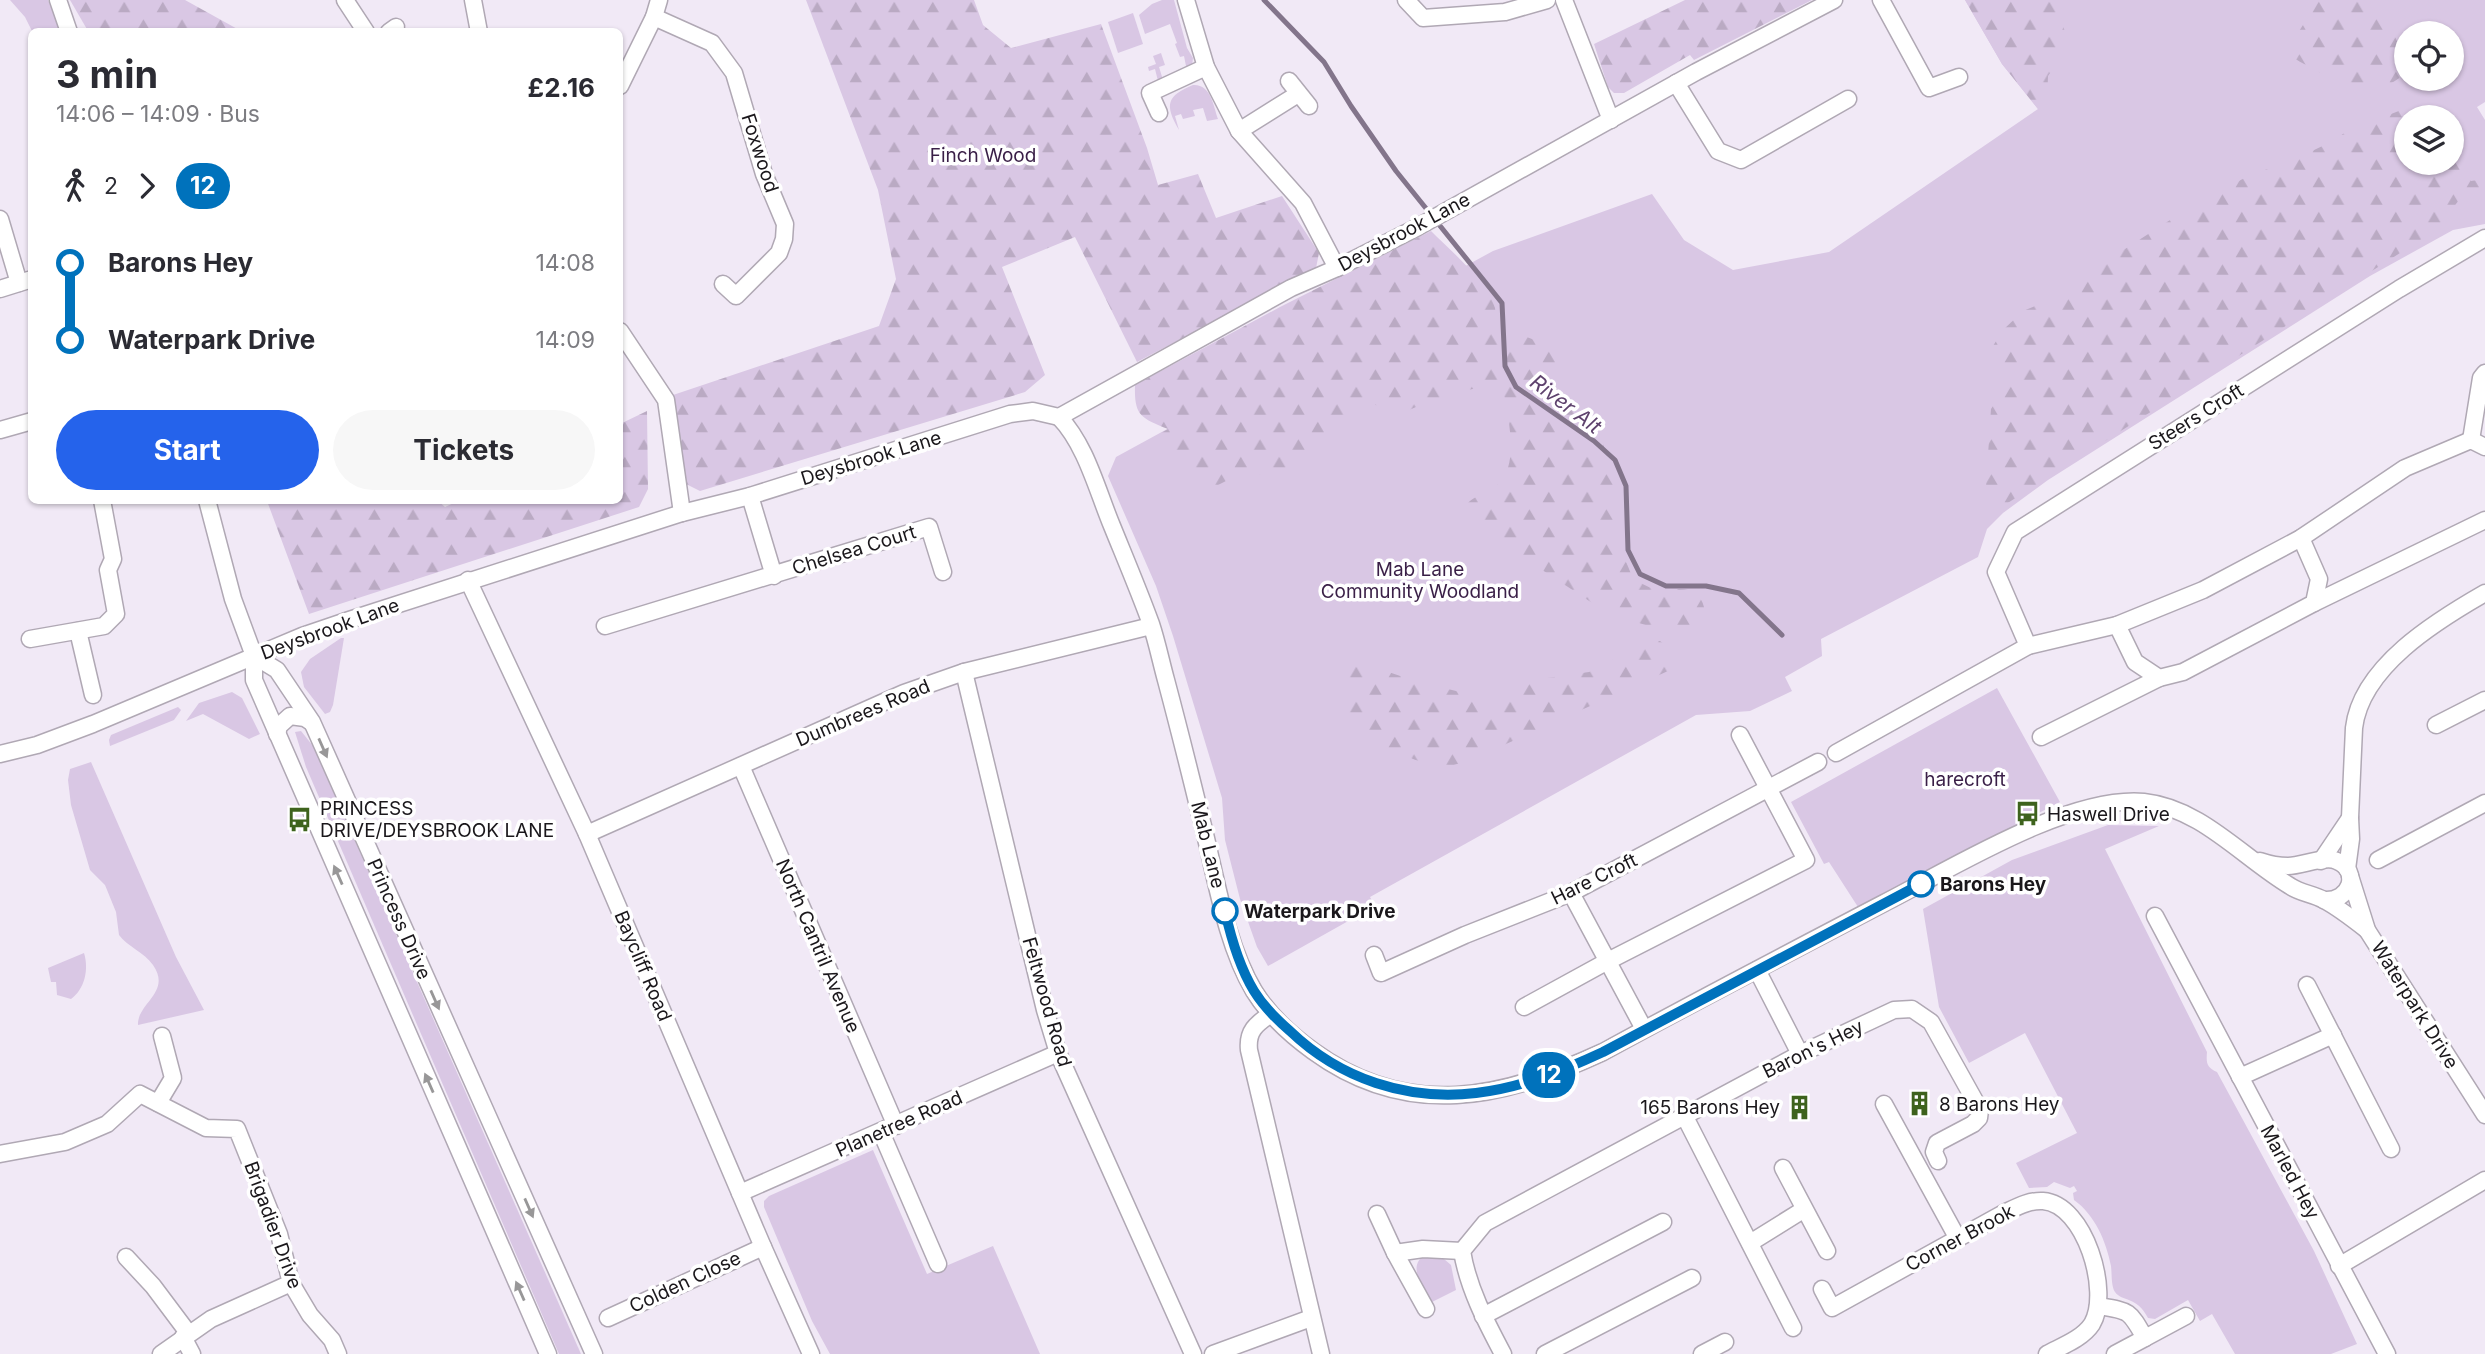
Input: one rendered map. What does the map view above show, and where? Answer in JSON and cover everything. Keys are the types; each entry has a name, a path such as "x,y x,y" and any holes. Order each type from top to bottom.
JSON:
{"street":[{"path":"58,0 68,28"},
{"path":"345,0 363,28"},
{"path":"473,0 478,28"},
{"path":"623,79 654,18 659,0"},
{"path":"1186,0 1206,67 1239,131 1303,203 1336,268"},
{"path":"1406,0 1423,18 1505,12 1547,0"},
{"path":"1564,0 1611,120"},
{"name":"Deysbrook Lane","path":"0,754 37,745 93,724 313,632 468,580 682,513 750,496 1010,414 1032,411 1059,417 1291,288 1416,228 1696,72 1834,0"},
{"path":"1881,0 1929,88 1959,77"},
{"name":"Foxwood","path":"654,18 712,43 734,73 764,174 785,224 779,253 736,296 723,284"},
{"path":"1159,113 1150,93 1206,67"},
{"path":"1676,83 1718,151 1741,160 1849,99"},
{"path":"1239,131 1299,94"},
{"path":"0,219 25,281 0,289"},
{"name":"Steers Croft","path":"2028,646 1996,572 2015,532 2377,303 2485,238"},
{"path":"623,336 666,400 682,513"},
{"path":"1836,753 2028,646 2117,625 2203,590 2301,538 2405,468 2478,444 2481,378 2485,373"},
{"name":"Mab Lane","path":"1059,417 1070,429 1084,458 1151,626 1227,921 1246,976 1254,992 1271,1014"},
{"path":"0,430 28,422"},
{"name":"Chelsea Court","path":"750,496 774,576"},
{"path":"30,639 104,626 116,614 108,570 113,559 104,504"},
{"path":"207,504 233,599 254,656"},
{"path":"2041,737 2159,678 2183,672 2314,603 2485,520"},
{"name":"Chelsea Court","path":"605,626 929,527 943,572"},
{"path":"2301,538 2319,579 2314,603"},
{"name":"Baycliff Road","path":"468,580 587,834 762,1247 811,1354"},
{"path":"2350,818 2313,867 2308,879 2309,885 2321,898 2338,898 2348,889 2355,715 2364,692 2414,641 2445,616 2485,593"},
{"path":"2117,625 2135,662 2159,678"},
{"name":"Dumbrees Road","path":"587,834 904,693 964,672 1151,626"},
{"path":"78,631 93,695"},
{"name":"Princess Drive","path":"254,656 277,670 312,722 594,1354"},
{"name":"Princess Drive","path":"254,656 254,680 548,1354"},
{"name":"Feltwood Road","path":"964,672 1045,1010 1058,1053 1194,1354"},
{"path":"2437,725 2485,700"},
{"path":"277,734 285,719 290,716 312,722"},
{"path":"1524,1007 1806,860 1740,735"},
{"name":"Hare Croft","path":"1374,955 1381,973 1465,934 1571,893 1818,762"},
{"name":"North Cantril Avenue","path":"741,766 889,1129 938,1264"},
{"name":"Waterpark Drive","path":"1271,1014 1307,1046 1342,1069 1386,1087 1430,1095 1477,1093 1537,1080 1603,1052 1995,845 2075,812 2128,802 2144,802 2167,808 2205,826 2255,859 2290,887 2321,898 2367,930"},
{"path":"2378,860 2485,803"},
{"name":"Waterpark Drive","path":"2255,859 2287,866 2333,859 2344,864 2367,930 2485,1115"},
{"path":"1571,893 1644,1029"},
{"name":"Marled Hey","path":"2155,916 2387,1354"},
{"path":"1757,970 1800,1054"},
{"path":"2307,985 2390,1149"},
{"name":"Baron's Hey","path":"1462,1251 1485,1223 1800,1054 1894,1010 1912,1009 1931,1022 1980,1110 1979,1118 1973,1124 1937,1143 1936,1156 1916,1162"},
{"path":"1271,1014 1255,1025 1249,1037 1249,1050 1321,1354"},
{"path":"2240,1077 2333,1035"},
{"path":"158,1103 173,1078 162,1036"},
{"name":"Planetree Road","path":"740,1193 1058,1053"},
{"name":"Brigadier Drive","path":"0,1154 65,1142 107,1124 140,1094 206,1128 237,1129 279,1234 290,1283 310,1315 332,1340 338,1354"},
{"path":"1884,1104 1958,1239"},
{"path":"1685,1117 1793,1328"},
{"path":"1783,1168 1827,1251"},
{"path":"2339,1266 2485,1180"},
{"name":"Corner Brook","path":"1822,1289 1832,1308 2002,1214 2029,1202 2044,1201 2054,1204 2076,1223 2088,1244 2098,1284 2098,1306"},
{"path":"1751,1243 1803,1210"},
{"path":"1377,1214 1426,1309"},
{"path":"1483,1316 1663,1222"},
{"name":"Colden Close","path":"608,1318 762,1247"},
{"path":"1395,1253 1423,1249 1462,1251 1465,1269 1483,1316 1503,1354"},
{"path":"126,1257 153,1286 186,1336 192,1354"},
{"path":"1545,1354 1692,1278"},
{"path":"161,1354 211,1319 290,1283"},
{"path":"2047,1354 2080,1337 2092,1324 2098,1306 2132,1315 2145,1338"},
{"path":"2115,1354 2186,1316"},
{"path":"1213,1354 1311,1318"},
{"path":"1702,1354 1725,1342"}],"green space":[{"path":"10,0 48,0 60,28 30,28"},
{"path":"70,0 185,0 236,28 86,28"},
{"name":"Finch Wood","path":"806,0 974,0 983,25 1011,48 1101,24 1158,185 1198,174 1216,218 1282,196 1319,253 1316,268 1137,362 1075,237 1002,267 1045,375 1025,392 700,491 686,484 673,395 879,326 896,279 878,190"},
{"path":"1162,0 1174,0 1187,48 1193,58 1192,66 1187,71 1184,56 1180,57 1170,24 1145,34 1139,15 1152,4"},
{"path":"1685,0 1812,0 1694,60 1690,55 1624,93 1614,93 1608,87 1594,44"},
{"name":"Mab Lane Community Woodland","path":"1965,0 2485,0 2485,102 2477,107 2485,120 2485,224 2453,230 2370,276 2048,480 2003,513 1987,529 1978,557 1821,639 1822,656 1785,677 1792,691 1750,711 1696,715 1370,897 1375,906 1268,966 1257,947 1240,899 1225,840 1222,798 1173,636 1156,586 1108,476 1116,457 1493,251 1652,194 1684,240 1733,270 1829,252 2038,109 2002,64"},
{"path":"1965,0 2058,0 2058,13 2067,37 2063,54 2048,76 2047,101 2038,109 2002,64"},
{"path":"2319,0 2377,0 2394,35 2394,81 2377,89 2354,86 2329,77 2285,53"},
{"path":"1133,13 1143,44 1118,53 1108,22"},
{"path":"1161,53 1165,65 1159,67 1163,80 1158,81 1155,69 1149,71 1148,67 1156,64 1153,56"},
{"path":"1193,85 1208,92 1218,119 1207,121 1203,108 1193,110 1195,116 1183,119 1181,114 1175,116 1179,130 1171,114 1171,102 1178,93"},
{"path":"2394,113 2394,175 2464,175 2464,172 2471,181 2485,179 2485,205 2462,198 2433,232 2003,506 1993,501 1986,486 1991,409 1999,397 2000,386 1993,346 2003,330 2023,311 2055,298 2086,274 2181,213 2248,176 2293,160 2333,141 2371,114 2386,116"},
{"path":"1431,231 1468,267 1484,287 1495,308 1495,325 1540,342 1559,354 1554,372 1562,397 1595,423 1611,465 1618,488 1616,536 1633,579 1654,589 1684,589 1693,592 1703,605 1703,627 1659,629 1609,614 1465,519 1463,509 1467,504 1498,484 1508,466 1511,442 1508,417 1504,395 1495,389 1462,391 1403,413 1372,404 1352,402 1347,413 1351,424 1320,444 1309,462 1294,468 1228,480 1214,487 1179,469 1169,451 1151,439 1168,429 1151,422 1138,410 1135,385 1280,307"},
{"path":"647,411 648,489 639,507 309,614 268,504 442,504 445,507 451,504 623,504 623,423"},
{"path":"344,638 333,705 330,712 325,714 304,687 301,672 310,659"},
{"path":"1660,641 1673,651 1675,660 1668,671 1466,762 1445,767 1424,763 1364,736 1352,720 1345,700 1346,681 1356,664 1365,664 1412,680 1472,695 1496,697 1540,679 1589,672 1606,665 1636,642"},
{"name":"harecroft","path":"1997,688 2060,802 1858,907 1829,862 1824,864 1791,802"},
{"path":"232,692 242,698 260,734 249,739 203,714 186,721 199,703"},
{"path":"178,707 181,710 174,720 110,746 111,735"},
{"path":"301,731 313,746 581,1354 559,1354 306,767 295,732"},
{"path":"91,762 176,957 204,1010 138,1025 139,1017 159,983 158,974 149,960 119,935 116,912 105,885 90,870 71,805 68,780 70,769"},
{"path":"2108,825 2159,826 2105,849 2207,1052 2208,1065 2217,1072 2314,1251 2357,1344 2331,1354 2235,1354 2212,1314 2200,1321 2188,1300 2155,1319 2148,1318 2139,1306 2118,1295 2113,1287 2111,1266 2103,1238 2088,1213 2074,1200 2073,1193 2077,1191 2074,1186 2070,1188 2054,1182 2047,1187 2029,1188 2016,1163 2077,1133 2025,1033 1969,1063 1939,1007 1923,909 2012,860"},
{"path":"84,953 86,972 80,990 71,999 57,995 56,982 51,982 48,968"},
{"path":"873,1150 927,1274 993,1246 1040,1354 830,1354 812,1321 764,1207 764,1201 769,1196"},
{"path":"1423,1256 1444,1259 1451,1265 1456,1290 1432,1302 1417,1273 1419,1261"}],"waterway":[{"name":"River Alt","path":"1264,0 1324,62 1396,171 1502,303 1505,366 1516,387 1594,441 1615,460 1626,486 1628,550 1640,574 1666,586 1706,586 1739,593 1782,635"}],"bus line":[{"name":"12","path":"1225,911 1237,953 1254,992 1271,1014 1307,1046 1324,1059 1364,1080 1409,1092 1451,1096 1503,1089 1569,1068 1921,884"}],"place":[{"name":"Haswell Drive","path":"2027,814"},
{"name":"PRINCESS DRIVE/DEYSBROOK LANE","path":"300,819"},
{"name":"Barons Hey","path":"1921,884"},
{"name":"Waterpark Drive","path":"1225,911"},
{"name":"8 Barons Hey","path":"1919,1104"},
{"name":"165 Barons Hey","path":"1800,1107"}]}
